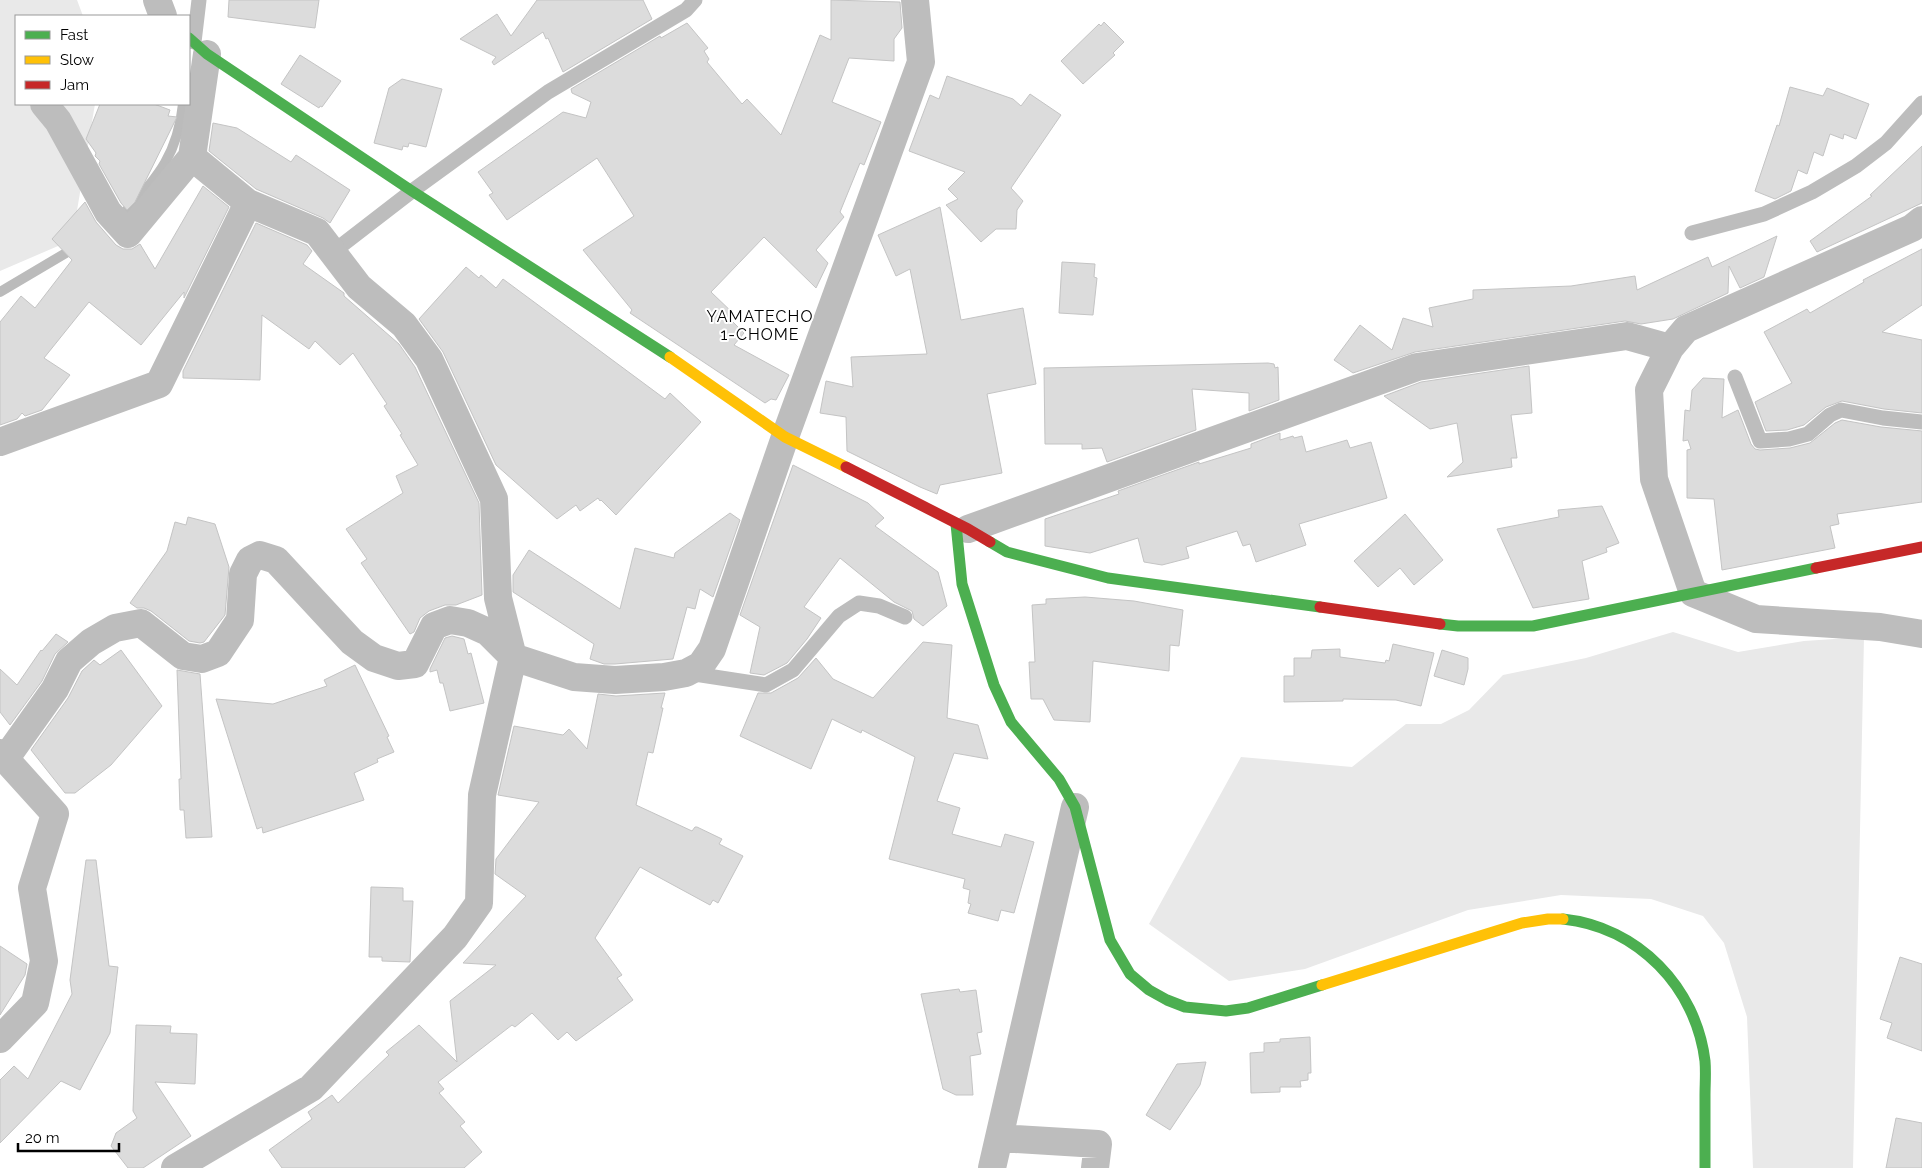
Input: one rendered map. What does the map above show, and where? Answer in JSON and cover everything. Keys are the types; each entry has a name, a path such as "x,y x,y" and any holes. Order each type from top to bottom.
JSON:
{"street":[{"path":"157,0 162,15"},
{"path":"0,1039 35,1002 44,961 32,888 55,814 3,755 55,689 69,660 91,642 115,628 141,623 184,656 202,659 218,653 240,620 243,574 250,560 260,555 276,560 352,642 374,658 398,666 415,664 434,626 450,620 468,623 488,632 513,657 574,677 615,680 664,677 686,673 701,665 712,649 785,437 921,62 915,0"},
{"path":"45,105 58,121 108,212 128,234 192,157 196,45"},
{"path":"196,45 412,191 668,356 785,437 1007,552 1108,578 1458,626 1533,626 1922,547"},
{"path":"174,1168 311,1088 455,937 479,903 482,795 513,657 498,598 494,499 429,359 404,325 359,287 317,232 248,203 192,157"},
{"path":"0,442 159,384 248,203"},
{"path":"1919,226 1686,329 1670,348 1649,390 1654,478 1693,593 1756,619 1880,627 1922,634"},
{"path":"962,527 1418,367 1627,336 1670,348"},
{"path":"962,527 962,584 994,685 1011,722 1032,750 1059,779 1075,807 1110,940 1130,974 1149,990 1167,1000 1185,1006 1226,1011 1248,1008 1522,923 1548,919 1570,920 1614,932 1634,943 1654,958 1672,977 1692,1010 1705,1061 1705,1168"},
{"path":"992,1168 1075,807"},
{"path":"999,1138 1098,1144 1094,1168"}],"lane":[{"path":"196,45 199,0"},
{"path":"333,252 412,191 548,92 686,10 695,0"},
{"path":"1692,233 1764,214 1812,192 1856,166 1886,142 1922,104"},
{"path":"1734,377 1760,441 1789,440 1808,434 1830,415 1841,410 1884,418 1922,422"},
{"path":"686,673 766,685 793,670 839,616 859,603 879,606 905,617"}],"shaded area":[{"path":"0,0 77,0 83,15 15,15 15,105 95,105 72,240 0,271"},
{"path":"1673,632 1738,652 1804,641 1864,637 1853,1168 1753,1168 1747,1017 1724,943 1703,916 1651,899 1561,895 1468,910 1305,969 1229,981 1149,924 1241,757 1352,767 1406,724 1441,724 1469,710 1503,675 1586,658"}],"building":[{"path":"229,0 319,0 315,28 228,17"},
{"path":"537,0 643,0 652,19 563,72 548,38 546,39 543,32 494,65 492,62 496,57 460,39 497,14 511,36"},
{"path":"831,0 900,2 902,28 894,39 894,61 849,58 832,102 881,122 864,165 860,163 840,212 844,217 816,250 828,263 816,288 764,237 711,292 736,316 731,320 744,333 734,345 789,375 776,400 771,399 765,403 630,313 632,310 583,250 634,216 597,158 507,220 489,195 493,193 478,172 563,112 586,118 591,102 572,93 571,89 660,36 661,38 687,23 708,48 704,51 709,59 707,62 742,104 747,99 781,135 820,35 831,40"},
{"path":"1104,22 1124,42 1113,53 1115,55 1083,84 1061,61 1099,24 1101,26"},
{"path":"300,55 341,81 322,107 320,106 319,108 281,84"},
{"path":"947,76 1013,99 1021,106 1030,94 1061,115 1011,188 1023,201 1017,210 1016,229 996,229 981,242 946,205 958,199 948,189 965,172 909,151 930,95 939,99"},
{"path":"402,79 442,89 426,147 409,143 408,147 403,146 402,150 374,143 389,88"},
{"path":"1790,87 1823,96 1827,88 1869,104 1856,139 1844,134 1843,139 1830,134 1823,156 1814,152 1807,174 1798,170 1791,191 1775,199 1755,191 1777,125 1779,126"},
{"path":"100,105 157,105 170,110 168,116 177,117 135,202 127,210 121,203 99,164 100,161 95,156 96,153 86,139"},
{"path":"213,123 237,128 291,162 296,155 350,190 330,223 323,218 256,189 209,151"},
{"path":"1922,146 1922,203 1817,252 1810,241 1872,196 1870,195"},
{"path":"203,186 229,207 184,298 184,292 141,345 89,302 44,358 70,375 42,410 25,416 22,413 17,419 0,425 0,322 21,296 35,308 72,260 52,239 85,202 96,222 116,245 123,249 132,249 140,244 155,269"},
{"path":"940,207 961,320 1023,308 1036,384 987,394 1002,473 940,485 937,494 847,451 846,417 820,413 826,381 853,387 851,357 927,354 910,269 896,276 878,235"},
{"path":"256,223 307,245 312,251 303,264 344,293 344,296 399,344 415,367 479,503 482,595 456,605 445,605 429,611 420,618 414,632 410,634 361,563 367,559 346,529 403,493 396,476 418,465 400,435 402,434 384,406 387,404 353,353 340,365 315,341 309,349 262,315 260,380 183,378 183,371"},
{"path":"1777,236 1764,277 1740,288 1729,266 1728,293 1673,319 1641,324 1625,321 1415,352 1353,373 1334,360 1360,325 1392,350 1403,318 1433,327 1429,308 1473,299 1473,290 1571,286 1635,276 1637,290 1708,257 1712,267"},
{"path":"1922,249 1922,305 1882,332 1922,340 1922,413 1884,409 1842,401 1826,407 1804,425 1787,430 1766,431 1755,402 1792,383 1764,332 1807,309 1810,313 1864,282 1863,280"},
{"path":"1062,262 1095,264 1094,277 1097,278 1093,315 1059,313"},
{"path":"466,267 479,278 481,275 496,288 503,279 665,399 670,393 701,422 616,515 598,498 580,511 576,505 557,519 496,465 443,352 419,319"},
{"path":"1274,364 1275,368 1278,367 1279,400 1249,411 1249,393 1192,389 1196,430 1107,462 1102,448 1082,449 1082,444 1045,444 1044,368"},
{"path":"1529,366 1532,413 1511,415 1517,458 1511,458 1512,467 1447,477 1463,462 1457,423 1430,429 1384,396 1421,382"},
{"path":"1703,378 1724,379 1722,418 1738,410 1751,444 1755,449 1790,448 1810,443 1835,423 1842,420 1881,427 1922,431 1922,502 1837,514 1839,524 1830,526 1835,548 1722,570 1714,499 1687,498 1687,450 1691,449 1688,440 1683,441 1685,410 1690,411 1692,390"},
{"path":"1280,433 1280,440 1293,436 1294,438 1302,436 1306,452 1347,440 1350,448 1371,442 1387,498 1299,524 1306,545 1256,562 1250,544 1243,546 1237,531 1186,547 1189,558 1162,565 1144,562 1138,538 1090,553 1045,546 1045,519 1119,494 1118,491 1199,462 1199,464 1251,448 1251,444"},
{"path":"793,465 868,503 884,518 875,526 938,572 947,606 923,626 914,619 912,611 894,602 840,558 804,607 821,618 807,639 787,663 764,675 750,673 760,627 740,615"},
{"path":"1602,506 1619,543 1606,548 1607,552 1582,561 1589,599 1533,608 1497,529 1559,517 1558,510"},
{"path":"730,513 740,520 713,597 700,589 695,609 687,607 673,659 604,664 590,659 594,644 513,592 513,575 529,550 620,609 635,548 674,558 675,553"},
{"path":"1405,514 1443,560 1414,585 1400,568 1378,587 1354,561"},
{"path":"188,517 215,524 229,567 225,615 204,642 200,643 189,641 151,611 137,608 130,603 167,551 175,522 186,525"},
{"path":"1085,597 1134,601 1183,610 1179,646 1170,645 1169,671 1093,661 1090,722 1054,720 1043,699 1031,699 1029,662 1035,662 1032,605 1046,604 1046,599"},
{"path":"56,634 68,642 55,654 42,681 10,725 0,712 0,669 17,685 41,650"},
{"path":"452,636 464,639 468,654 471,653 484,703 450,711 443,683 440,683 437,670 430,672 430,669 445,638"},
{"path":"923,642 952,645 947,718 978,725 988,759 954,753 937,801 960,808 952,834 1001,847 1005,834 1034,842 1014,913 1001,910 998,921 968,913 971,904 968,903 970,890 963,888 965,879 889,859 915,757 862,730 861,733 832,719 811,769 740,736 758,693 771,693 798,678 816,658 833,679 873,698"},
{"path":"1393,644 1434,653 1421,706 1396,700 1343,699 1343,701 1284,702 1284,676 1294,676 1294,658 1311,658 1312,650 1340,649 1340,657 1385,663 1386,660 1389,661"},
{"path":"121,650 162,706 111,765 75,793 65,793 31,750 68,698 82,671 94,660 100,665"},
{"path":"1442,650 1468,658 1468,669 1464,685 1434,676"},
{"path":"355,665 389,736 387,737 394,752 377,759 378,762 354,773 364,800 263,833 262,827 257,829 216,699 273,704 327,686 324,680"},
{"path":"177,670 200,674 212,837 186,838 184,810 180,810 179,779 181,779"},
{"path":"665,693 653,753 648,752 636,805 692,831 697,827 722,839 719,844 743,856 718,903 713,900 710,905 640,867 595,938 622,975 617,978 633,1000 576,1041 567,1032 558,1040 532,1013 515,1027 512,1025 438,1082 444,1089 439,1093 465,1122 460,1126 482,1152 464,1168 282,1168 269,1150 312,1119 308,1112 332,1095 338,1103 389,1055 386,1052 419,1025 457,1062 450,1001 496,965 463,963 526,896 495,874 496,859 539,802 498,795 514,726 563,735 569,729 587,749 598,694 616,696"},
{"path":"86,860 96,860 109,966 118,967 110,1033 80,1090 61,1081 0,1143 0,1080 14,1066 28,1079 72,994 70,980"},
{"path":"371,887 403,888 403,901 413,901 410,962 382,961 382,957 369,957"},
{"path":"0,946 27,964 25,975 0,1015"},
{"path":"1900,957 1922,964 1922,1051 1887,1038 1892,1023 1880,1019"},
{"path":"959,989 960,992 976,990 982,1032 977,1033 981,1054 970,1056 973,1095 956,1095 943,1089 921,994"},
{"path":"136,1025 171,1026 170,1033 197,1034 195,1084 155,1082 191,1136 143,1168 128,1168 111,1146 116,1133 137,1118 133,1111"},
{"path":"1310,1037 1311,1073 1308,1073 1308,1080 1300,1081 1301,1087 1280,1087 1280,1092 1251,1093 1250,1053 1264,1052 1264,1043 1280,1042 1280,1039"},
{"path":"1206,1062 1200,1085 1170,1130 1146,1115 1177,1064"},
{"path":"1896,1118 1922,1123 1922,1168 1886,1168"}],"waterway":[{"path":"126,211 148,187 165,163 177,136 183,105"},
{"path":"0,292 76,247"}],"traffic: fast":[{"path":"190,39 207,54 412,191 670,357"},
{"path":"956,524 962,584 994,685 1011,722 1059,779 1075,807 1110,940 1130,974 1149,990 1185,1007 1226,1011 1248,1008 1322,985"},
{"path":"990,542 1007,552 1108,578 1320,607"},
{"path":"1440,624 1458,626 1533,626 1816,568"},
{"path":"1563,919 1590,924 1616,934 1639,948 1659,965 1676,986 1690,1009 1699,1034 1705,1061 1705,1168"}],"traffic: slow":[{"path":"670,357 785,437 846,467"},
{"path":"1322,985 1522,923 1563,919"}],"traffic: jam":[{"path":"846,467 990,542"},
{"path":"1816,568 1922,547"},
{"path":"1320,607 1440,624"}],"district":[{"name":"YAMATECHO 1-CHOME","path":"760,325"}]}
